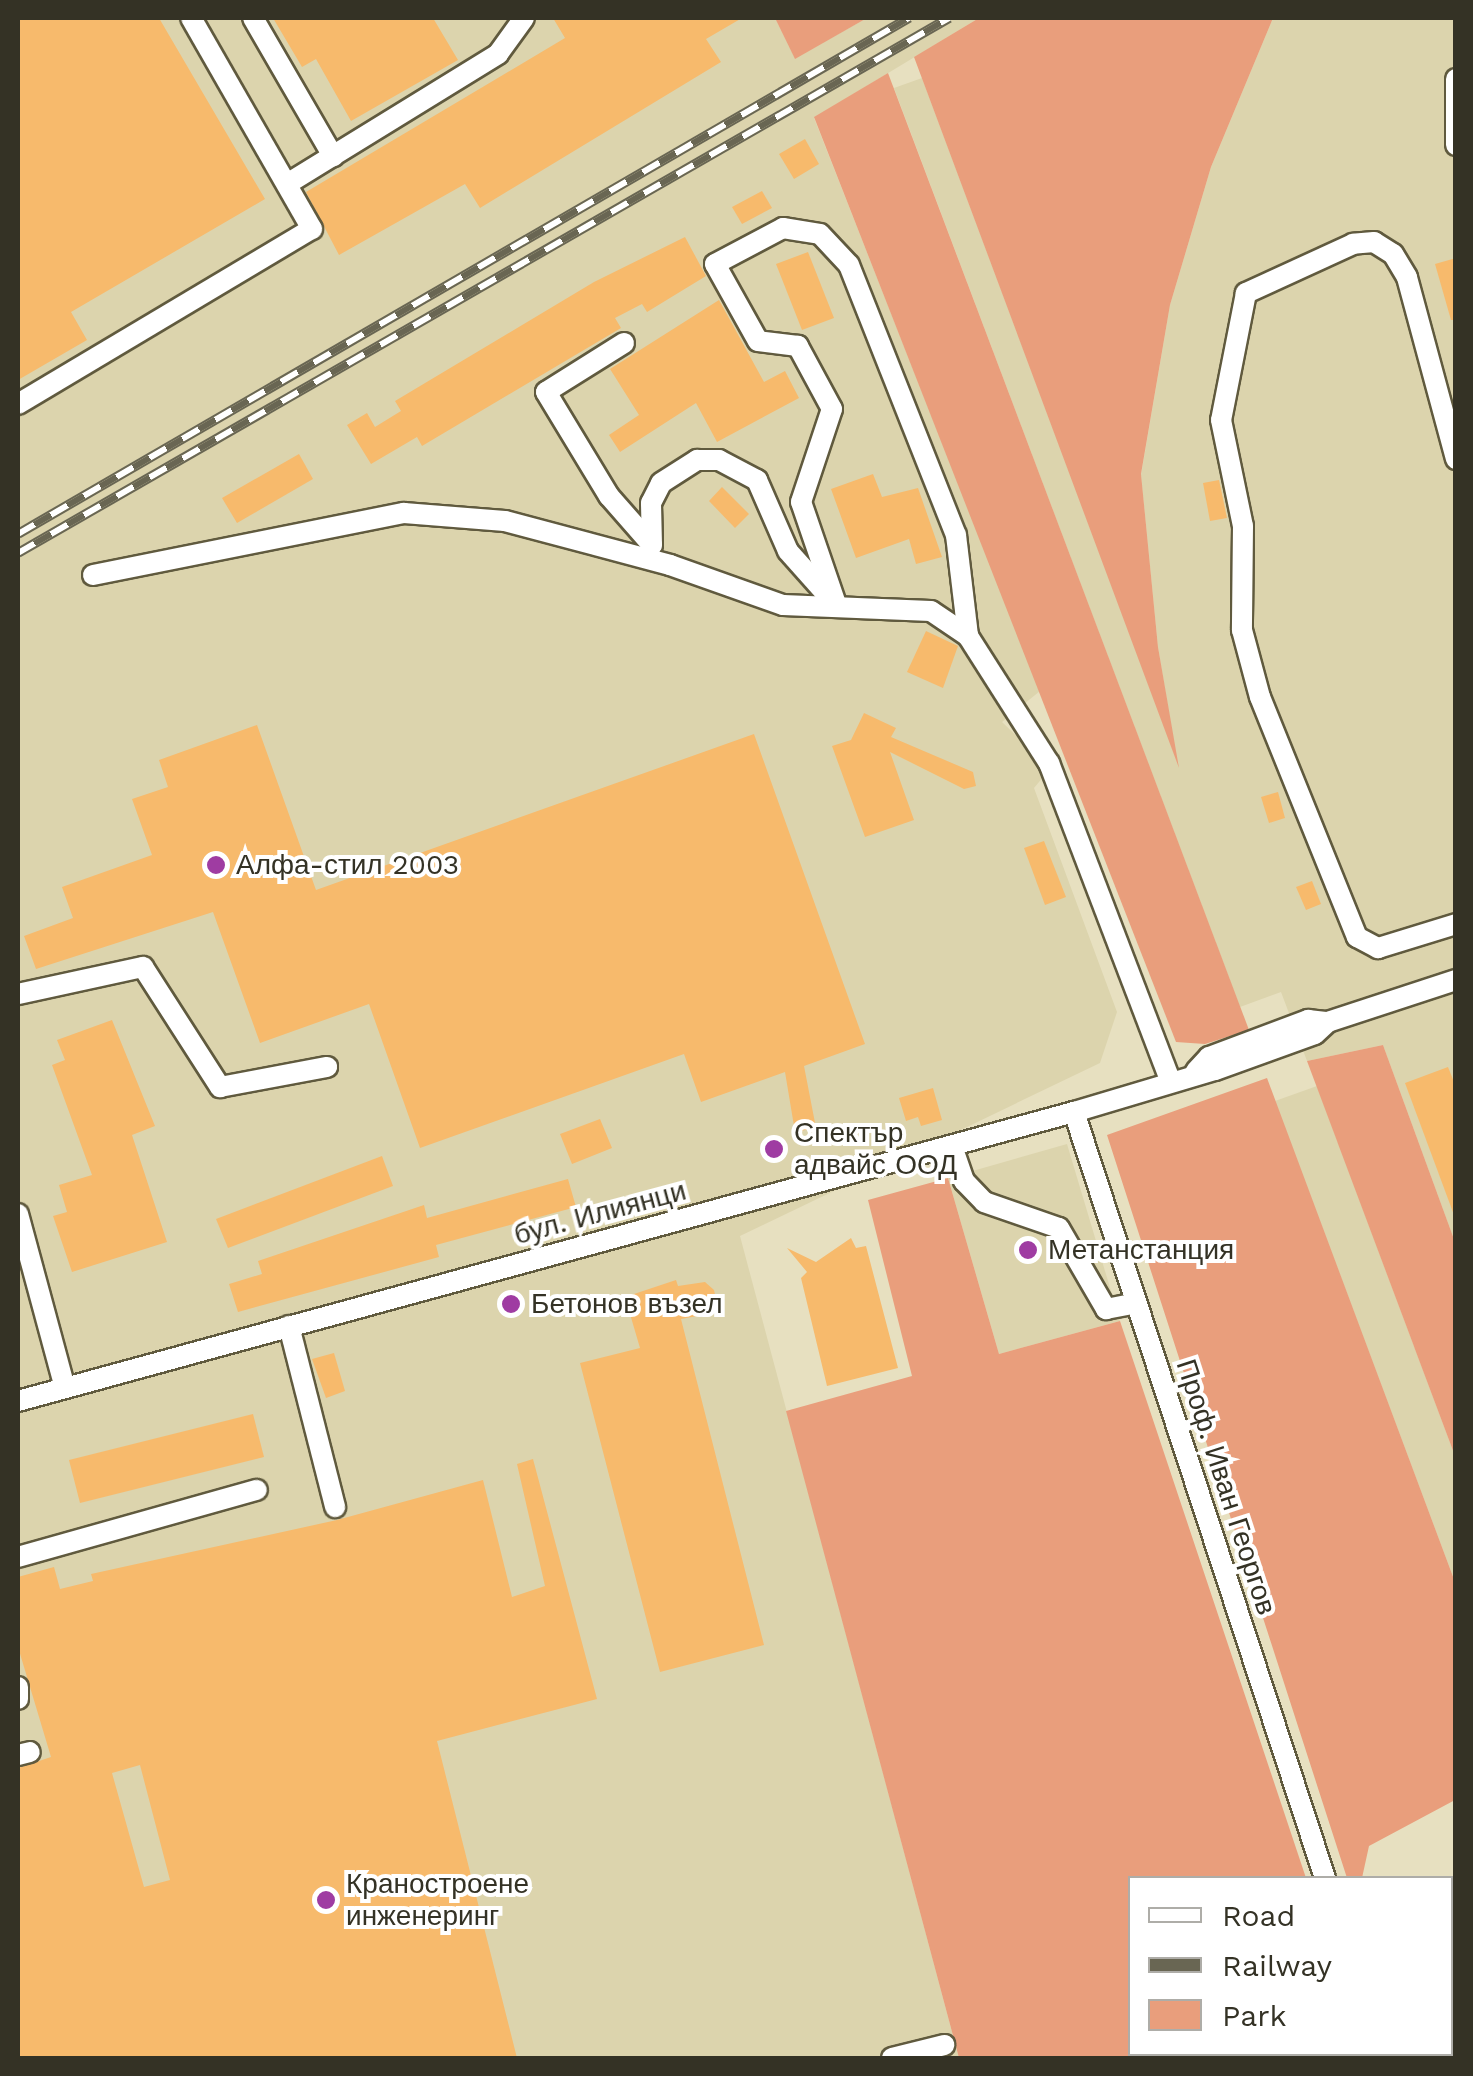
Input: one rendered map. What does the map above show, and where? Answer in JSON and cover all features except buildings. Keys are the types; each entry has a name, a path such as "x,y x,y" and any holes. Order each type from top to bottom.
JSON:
{"street":[{"path":"18,404 312,229 190,18"},
{"path":"253,18 333,156"},
{"path":"287,184 498,54 524,18"},
{"path":"1456,79 1456,145"},
{"path":"837,606 801,502 832,409 798,346 758,341 715,264 783,228 820,234 848,265 956,536 968,636"},
{"path":"1456,459 1406,277 1393,254 1374,242 1353,244 1246,293 1221,420 1244,526 1242,630 1260,698 1357,937 1378,948 1456,924"},
{"path":"624,343 546,392 609,496 670,565"},
{"path":"652,546 651,503 661,483 697,460 740,466 769,498 788,551 837,606"},
{"path":"93,576 404,513 505,521 670,565 782,605 931,611 968,636 1049,762 1170,1080"},
{"path":"18,994 143,967 220,1087 326,1067"},
{"name":"бул. Илиянци","path":"18,1400 1074,1112 1315,1034 1328,1022 1456,980"},
{"name":"Проф. Иван Георгов","path":"1074,1112 1324,1876"},
{"path":"952,1146 964,1181 984,1202 1060,1228 1106,1309 1136,1302"},
{"path":"18,1214 65,1388"},
{"path":"290,1326 335,1507"},
{"path":"18,1557 257,1490"},
{"path":"18,1688 18,1699"},
{"path":"892,2058 944,2045"}],"shaded area":[{"path":"18,18 775,18 795,58 867,18 979,18 814,118 1040,691 1002,722 1028,747 1044,776 1034,788 1117,1012 1100,1063 740,1236 959,2058 18,2058"},
{"path":"1273,18 1455,18 1455,1242 1383,1045 1307,1061 1281,992 1240,1007 894,88 922,78 1177,761 1158,647 1141,475 1170,305 1211,167"},
{"path":"1317,1086 1455,1456 1455,1582 1275,1101"},
{"path":"1067,1144 1120,1321 999,1354 948,1178"}],"green space":[{"path":"775,18 867,18 795,59"},
{"path":"979,18 1273,18 1211,167 1170,305 1141,474 1158,647 1179,768 914,57"},
{"path":"888,73 1249,1030 1205,1044 1176,1042 814,117"},
{"path":"1383,1045 1455,1242 1455,1456 1307,1061"},
{"path":"1267,1078 1455,1582 1455,1800 1369,1846 1362,1876 1346,1876 1107,1135"},
{"path":"948,1178 999,1354 1120,1321 1305,1876 1128,1876 1128,2056 1138,2056 959,2058 786,1411 912,1376 868,1200"}],"railway":[{"path":"18,534 909,18"},
{"path":"18,553 949,18"}],"place":[{"name":"Алфа-стил 2003","path":"216,865"},
{"name":"Спектър адвайс ООД","path":"774,1149"},
{"name":"Метанстанция","path":"1028,1250"},
{"name":"Бетонов възел","path":"511,1304"},
{"name":"Краностроене инженеринг","path":"326,1900"}]}
